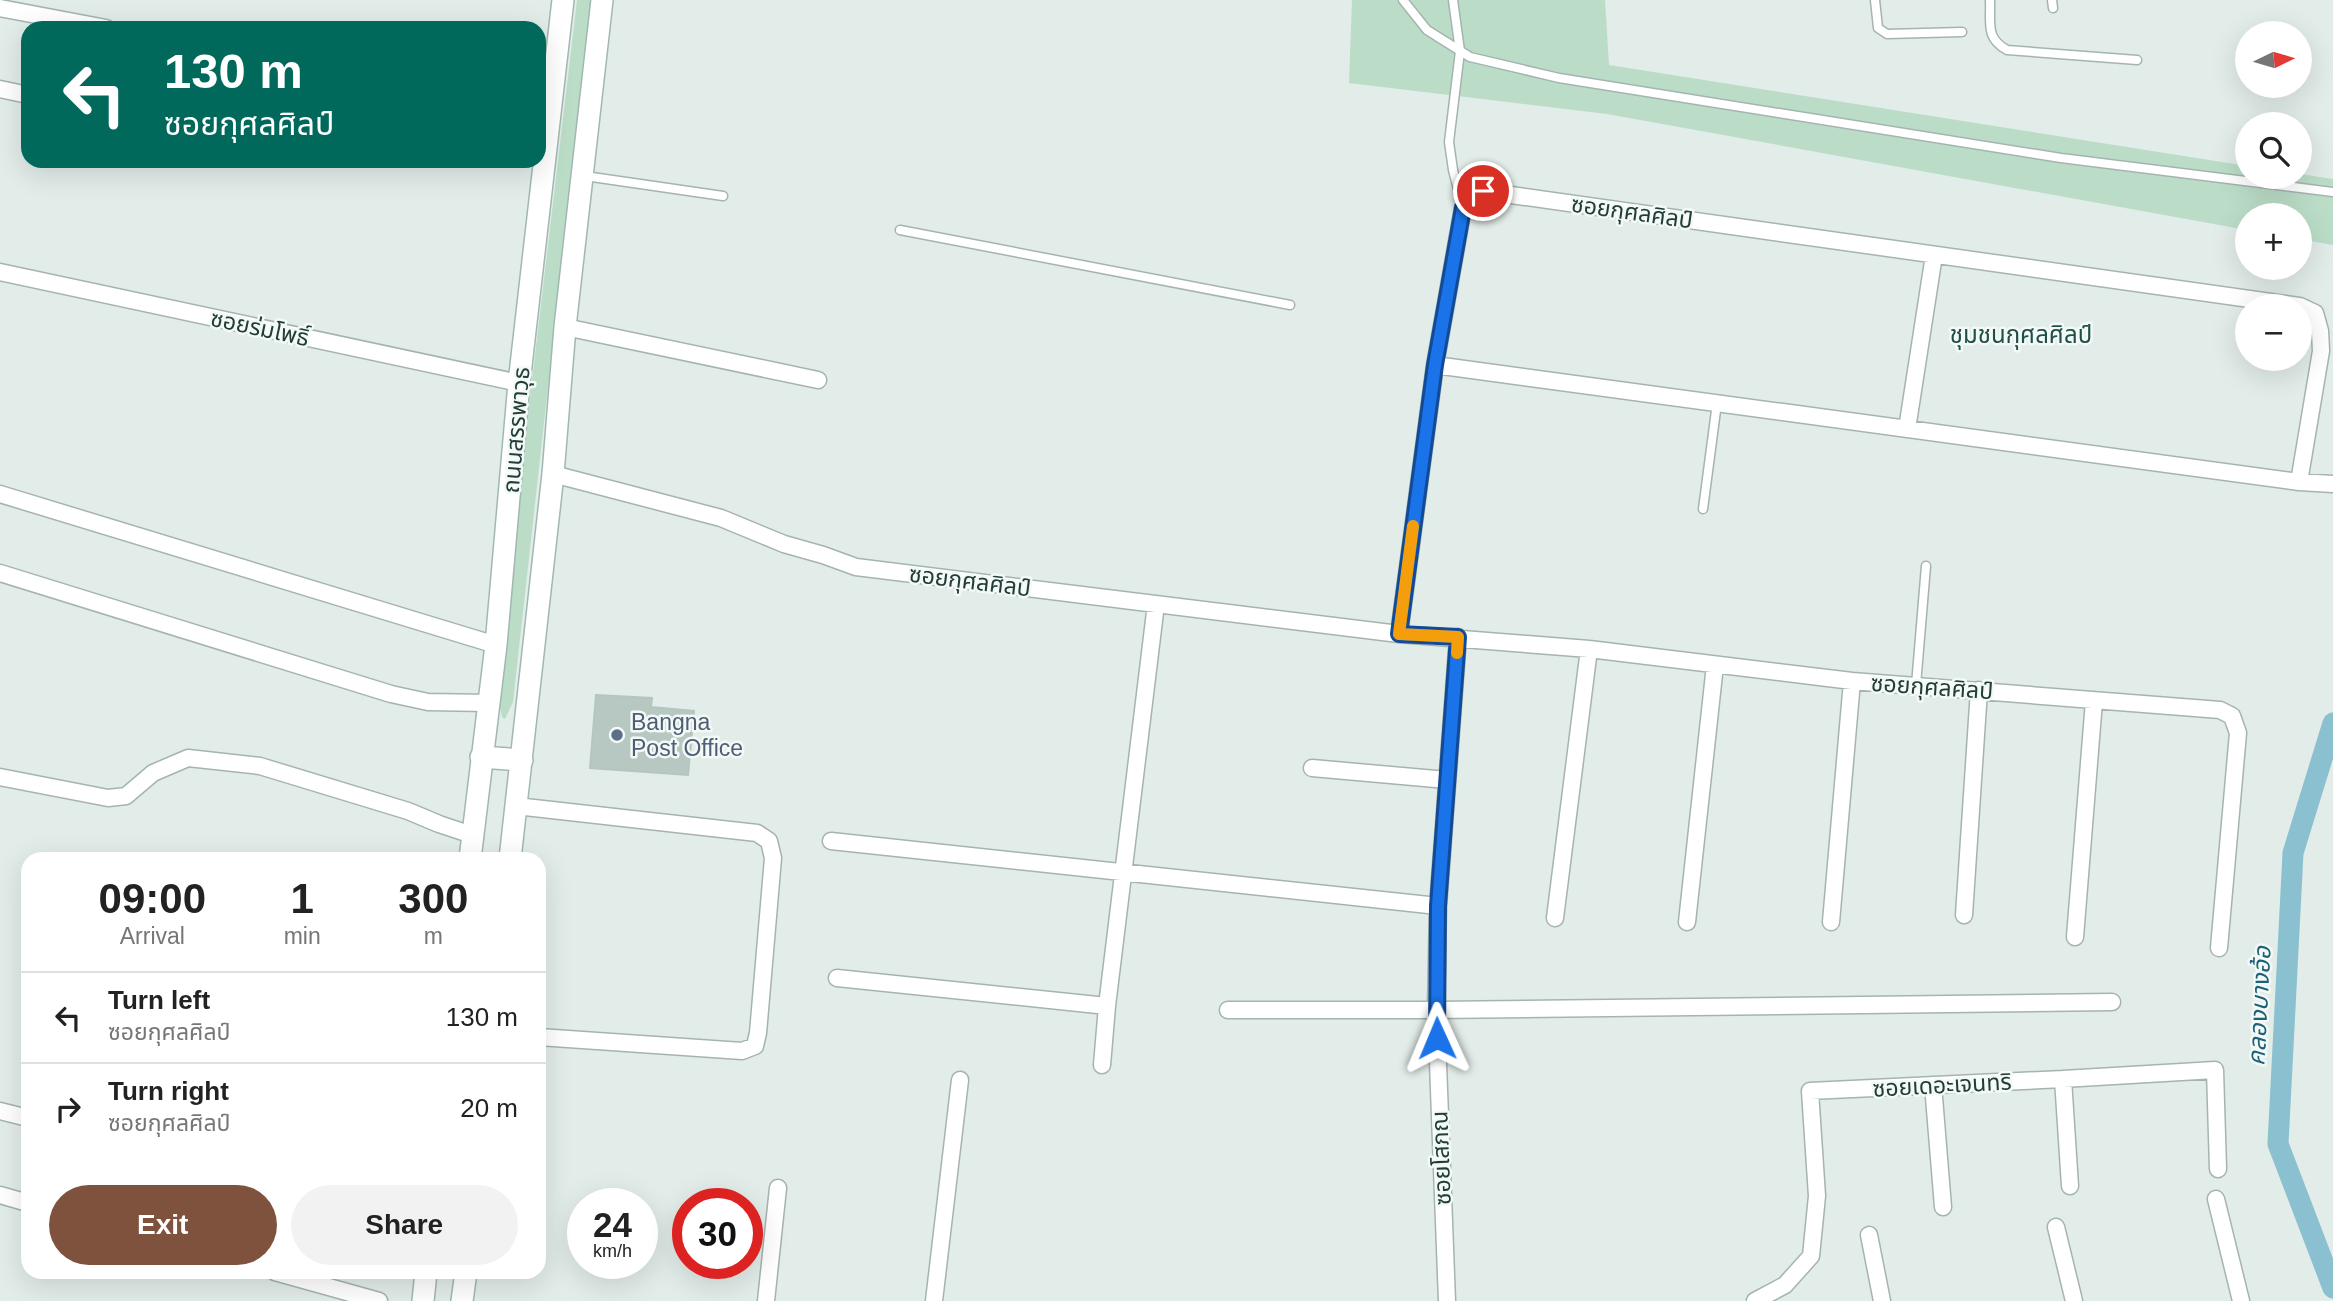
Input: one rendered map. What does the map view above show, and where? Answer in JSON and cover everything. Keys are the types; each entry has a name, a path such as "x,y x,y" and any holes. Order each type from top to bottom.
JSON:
{"main road":[{"name":"ถนนสรรพาวุธ","path":"546,129 563,0"},
{"name":"ถนนสรรพาวุธ","path":"511,852 602,0"},
{"name":"ถนนสรรพาวุธ","path":"471,852 496,645 541,168"},
{"path":"481,758 522,760"},
{"path":"423,1301 425,1279"},
{"path":"462,1301 465,1279"}],"street":[{"path":"0,8 69,21"},
{"path":"0,89 21,94"},
{"name":"ซอยกุศลศิลป์","path":"1463,208 1471,194 1483,191 2235,297"},
{"path":"1399,634 1435,365 1463,208"},
{"path":"1907,429 1934,255"},
{"name":"ซอยร่มโพธิ์","path":"0,272 520,383"},
{"name":"ซอยกุศลศิลป์","path":"2299,482 2321,351 2320,331 2315,313 2312,312"},
{"path":"565,327 817,380"},
{"path":"1435,365 2299,482 2333,484"},
{"name":"ซอยกุศลศิลป์","path":"553,474 721,518 784,544 856,567 1399,634 1589,649 1852,681 2220,710 2232,716 2238,733 2219,948"},
{"path":"0,494 496,645"},
{"path":"0,573 391,694 428,702 488,703"},
{"path":"1102,1065 1122,873 1156,604"},
{"name":"ซอยโสภณ","path":"1447,1301 1436,1010 1438,906 1458,637"},
{"path":"1555,918 1589,649"},
{"path":"1687,922 1715,665"},
{"path":"1830,922 1852,681"},
{"path":"1964,915 1979,690"},
{"path":"2075,937 2094,701"},
{"path":"0,777 108,798 126,796 153,773 188,758 260,766 408,811 472,835"},
{"path":"1312,768 1447,780"},
{"path":"516,806 757,833 769,841 773,858 755,1046 742,1051 546,1037"},
{"path":"831,841 1438,906"},
{"path":"837,978 1107,1006"},
{"path":"1228,1010 2112,1002"},
{"name":"ซอยเดอะเจนทริ","path":"1755,1301 1786,1285 1811,1256 1817,1196 1810,1091 2063,1080 2215,1070 2218,1169"},
{"path":"934,1301 960,1080"},
{"path":"2063,1080 2070,1186"},
{"path":"1933,1085 1943,1207"},
{"path":"0,1111 21,1116"},
{"path":"766,1301 778,1188"},
{"path":"0,1195 21,1201"},
{"path":"2216,1199 2242,1301"},
{"path":"2056,1227 2074,1301"},
{"path":"1869,1235 1882,1301"},
{"path":"300,1279 379,1301"}],"lane":[{"path":"1403,0 1427,30 1470,57 1559,78 2061,158 2333,192"},
{"path":"1453,0 1460,51 1449,142 1463,208"},
{"path":"1875,0 1878,28 1887,34 1962,32"},
{"path":"1990,0 1992,36 1996,44 2007,50 2137,60"},
{"path":"582,176 723,196"},
{"path":"900,230 1290,305"},
{"path":"1703,509 1717,403"},
{"path":"1916,685 1926,566"}],"green space":[{"path":"577,0 591,0 513,702 505,719 502,717 499,703 531,389"},
{"path":"1352,0 1605,0 1609,65 2235,164 2235,189 2312,189 2312,176 2333,179 2333,245 2312,241 2312,203 2235,203 2235,228 1607,114 1349,83"}],"building":[{"path":"596,695 652,698 651,707 694,711 688,775 590,768"}],"waterway":[{"name":"คลองบางอ้อ","path":"2333,723 2293,853 2278,1144 2333,1288"}],"slow traffic":[{"path":"1413,526 1399,634 1458,637 1457,653"}],"place":[{"name":"Bangna Post Office","path":"617,735"}],"district":[{"name":"ชุมชนกุศลศิลป์","path":"2021,334"}],"route":[{"path":"1437,1038 1438,906 1458,637 1399,634 1435,365 1463,208 1471,194 1483,191"}]}
